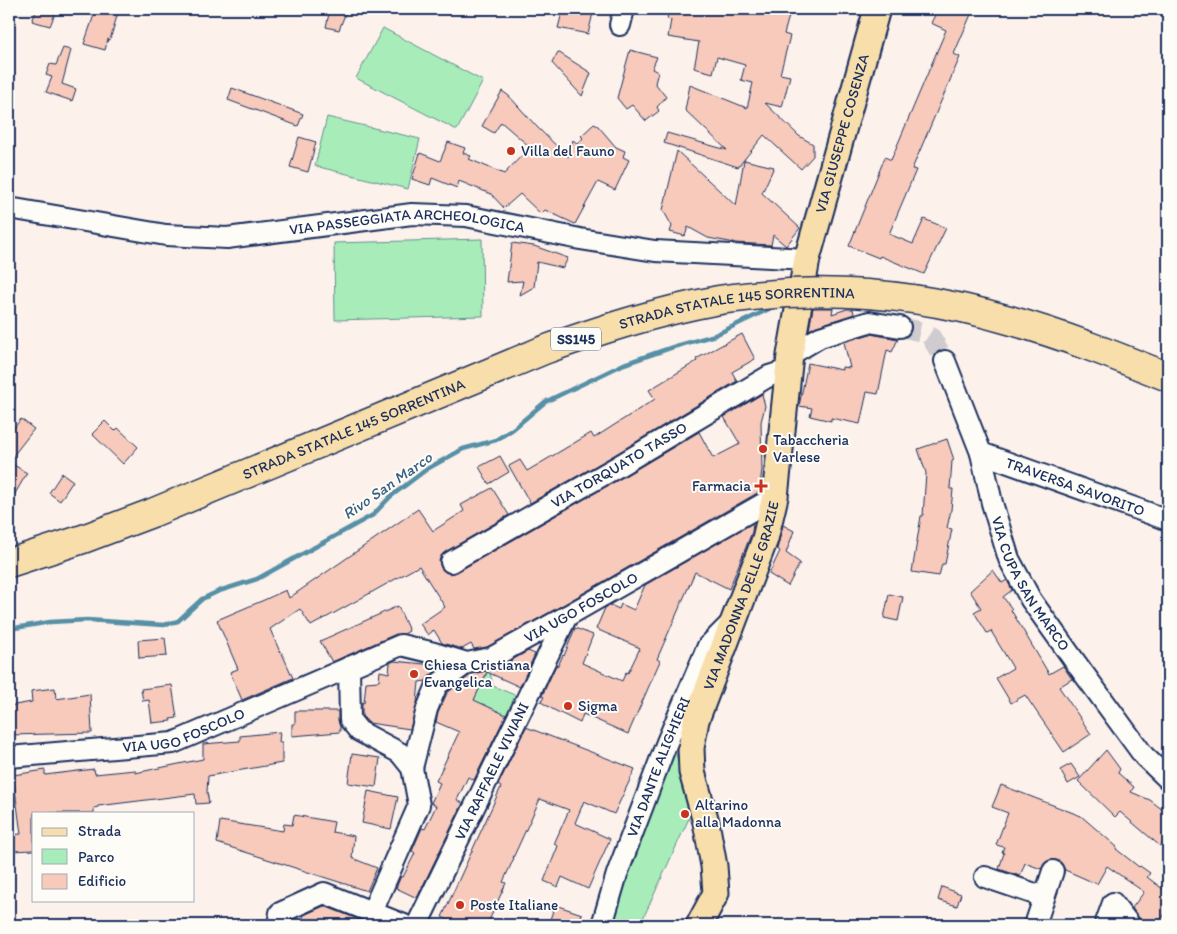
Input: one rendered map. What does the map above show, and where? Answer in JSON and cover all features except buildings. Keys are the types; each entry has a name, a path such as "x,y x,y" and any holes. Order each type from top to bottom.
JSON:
{"highway":[{"name":"STRADA STATALE 145 SORRENTINA","path":"9,563 152,513 544,350 601,330 715,300 775,293 840,292 903,297 961,307 1009,320 1098,350 1168,377"}],"main road":[{"name":"VIA GIUSEPPE COSENZA","path":"807,259 877,9"},
{"name":"VIA MADONNA DELLE GRAZIE","path":"699,925 716,894 714,866 706,822 692,772 692,748 696,720 764,539 775,497 789,363 807,259"}],"street":[{"name":"VIA PASSEGGIATA ARCHEOLOGICA","path":"9,208 166,235 227,238 412,214 466,216 580,239 654,251 807,259"},
{"path":"789,363 820,337 869,322 900,327"},
{"name":"VIA CUPA SAN MARCO","path":"945,361 981,454 992,503 1009,559 1031,600 1144,756 1168,779"},
{"name":"VIA TORQUATO TASSO","path":"451,562 617,468 789,363"},
{"name":"TRAVERSA SAVORITO","path":"981,454 1168,520"},
{"name":"VIA UGO FOSCOLO","path":"9,757 174,743 401,645 467,663 490,658 775,497"},
{"name":"VIA RAFFAELE VIVIANI","path":"417,925 567,616"},
{"name":"VIA DANTE ALIGHIERI","path":"602,925 617,874 667,742 708,646 735,620"},
{"path":"372,912 419,805 412,768 427,710 437,685 467,663"},
{"path":"349,667 350,720 359,731 400,753 412,768"},
{"path":"1035,925 1053,871"},
{"path":"985,877 1044,897"},
{"path":"278,925 280,913 324,894 404,925"},
{"path":"1105,925 1113,904 1130,925"}],"green space":[{"path":"383,28 483,81 457,130 356,78"},
{"path":"327,117 420,139 408,189 315,166"},
{"path":"482,239 483,316 335,320 334,243"},
{"path":"489,668 493,686 524,699 514,720 482,704 462,725"},
{"path":"674,745 691,814 640,925 612,925 633,854"}],"waterway":[{"name":"Rivo San Marco","path":"9,629 50,622 87,620 164,625 178,621 202,599 219,591 257,579 373,515 390,497 427,469 463,449 496,440 513,429 545,402 624,364 715,335 769,309"}],"tunnel":[{"path":"900,327 923,332 931,337 945,361"}],"place":[{"name":"Villa del Fauno","path":"511,151"},
{"name":"Tabaccheria Varlese","path":"763,449"},
{"name":"Farmacia","path":"761,486"},
{"name":"Chiesa Cristiana Evangelica","path":"414,674"},
{"name":"Sigma","path":"568,706"},
{"name":"Altarino alla Madonna","path":"685,814"},
{"name":"Poste Italiane","path":"460,905"}]}
